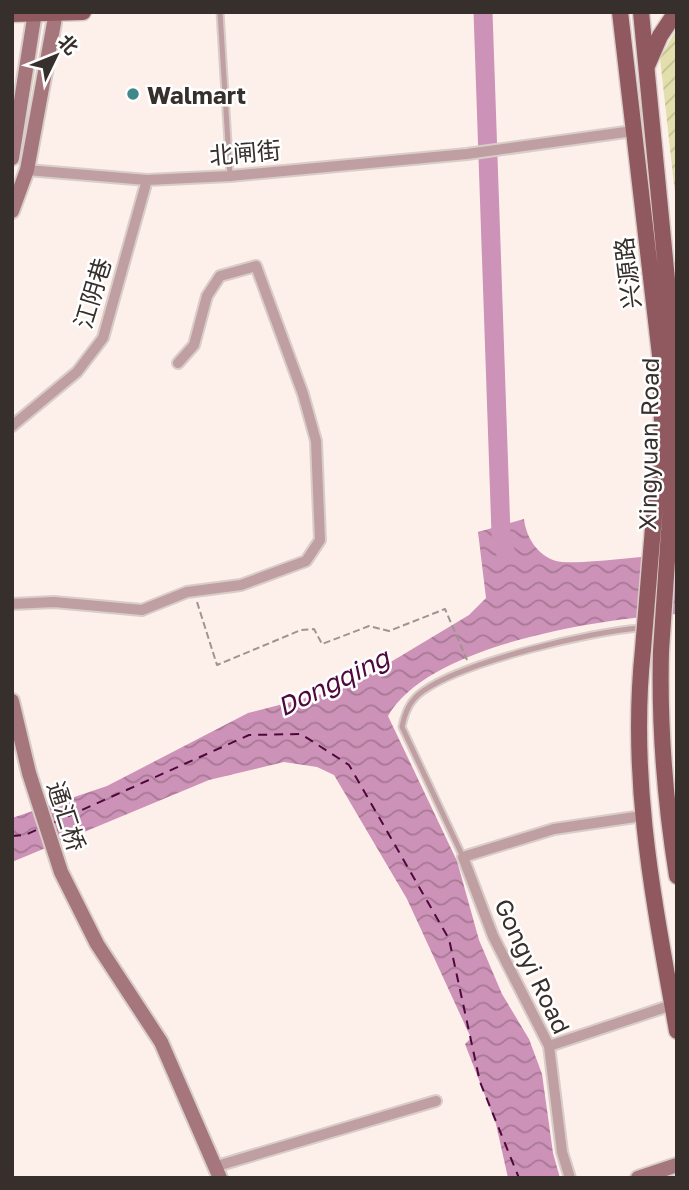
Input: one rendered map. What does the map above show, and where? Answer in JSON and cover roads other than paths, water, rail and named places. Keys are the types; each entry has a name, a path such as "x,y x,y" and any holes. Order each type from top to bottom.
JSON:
{"main road":[{"path":"12,14 83,12"},
{"name":"兴源路","path":"620,12 660,355 661,530"},
{"name":"Xingyuan Road","path":"641,12 674,366 675,453 661,530 660,706 677,876"},
{"path":"647,68 660,36 676,12"},
{"path":"661,530 637,707 642,816 677,1031"}],"street":[{"path":"12,158 35,13"},
{"path":"12,211 27,170 56,13"},
{"name":"北闸街","path":"27,170 147,180 230,176 467,153 633,131"},
{"name":"江阴巷","path":"12,426 77,372 103,338 147,180"},
{"path":"12,604 54,603 142,610 194,591 241,584 306,561 320,540 317,442 303,394 256,266 220,276 207,296 194,345 178,363"},
{"name":"通汇桥","path":"12,701 29,773 61,872 97,944 161,1042 218,1172"},
{"path":"463,857 554,829 642,816"},
{"name":"Gongyi Road","path":"463,857 493,936 549,1046 562,1152 570,1178"},
{"path":"549,1046 672,1005"},
{"path":"218,1172 436,1101"},
{"path":"638,1178 677,1165"}],"lane":[{"path":"220,12 230,176"},
{"path":"463,857 402,727 406,708 423,691 470,670 522,652 614,630 677,627"}],"water":[{"path":"524,519 527,532 538,550 556,561 596,561 677,553 677,614 563,629 477,653 440,670 409,691 388,716 457,861 479,940 502,994 529,1039 542,1074 553,1153 560,1178 508,1178 496,1124 465,1044 471,1038 407,899 334,775 317,767 284,762 209,780 12,862 12,818 107,786 248,713 349,687 469,615 486,598 478,532"}],"waterway":[{"path":"483,12 501,534 505,551"}],"place":[{"name":"Walmart","path":"133,94"}],"water label":[{"name":"Dongqing","path":"333,682"}]}
